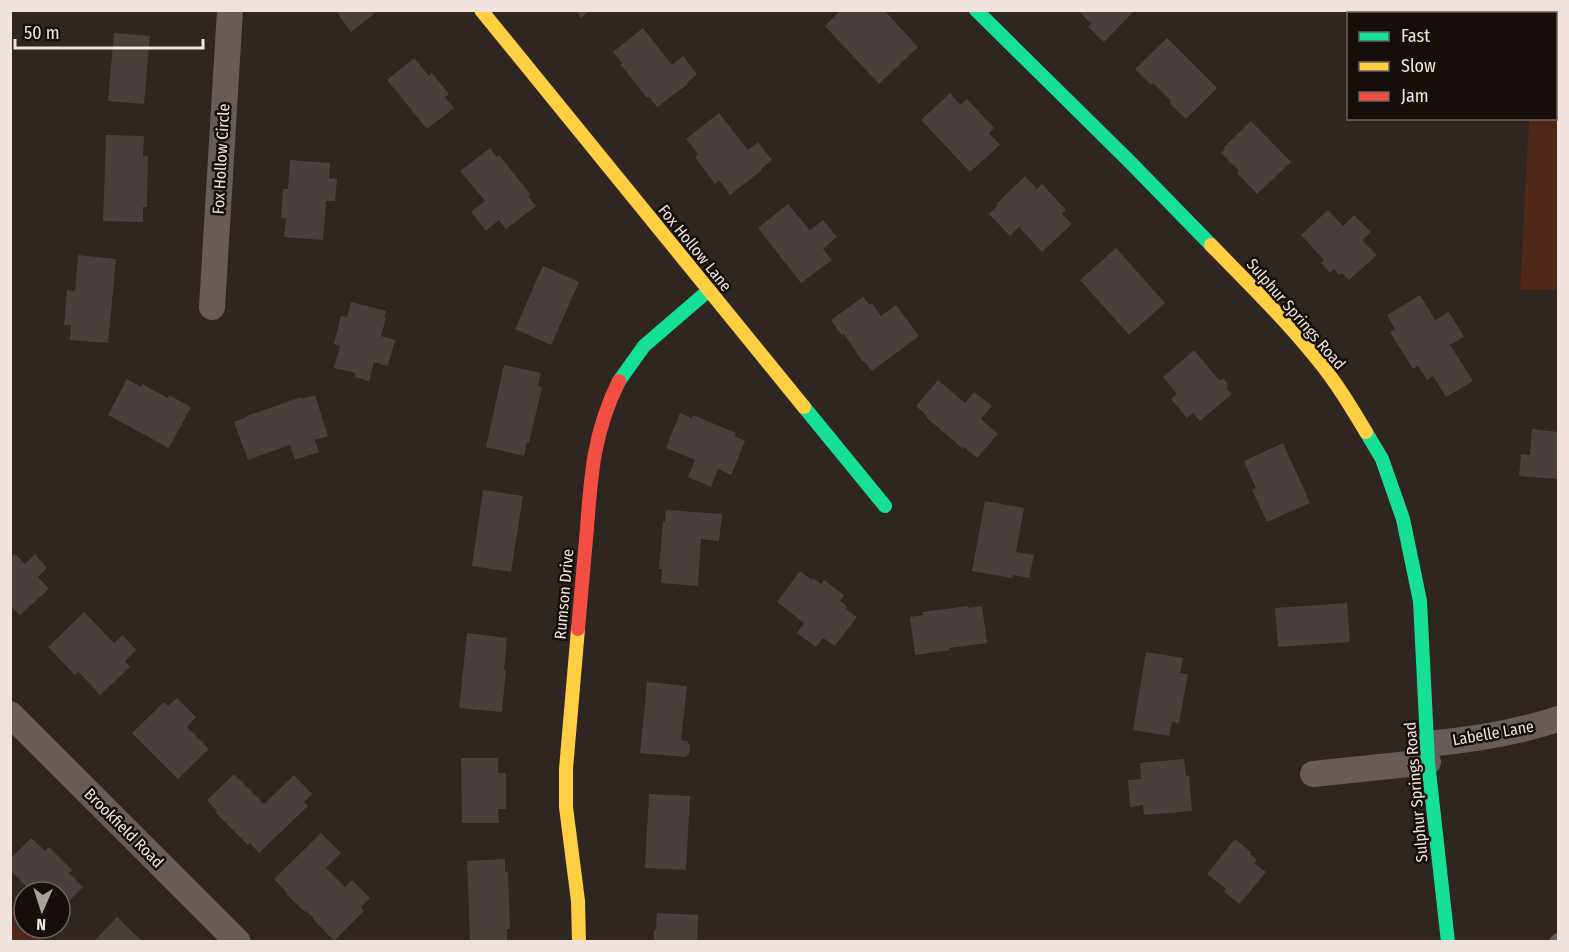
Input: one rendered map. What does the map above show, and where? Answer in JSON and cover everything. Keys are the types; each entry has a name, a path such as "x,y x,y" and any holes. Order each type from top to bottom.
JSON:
{"street":[{"name":"Fox Hollow Circle","path":"212,307 230,10"},
{"name":"Fox Hollow Lane","path":"481,10 885,506"},
{"name":"Sulphur Springs Road","path":"976,10 1130,162 1251,286 1318,360 1349,404 1382,459 1403,519 1420,601 1427,753 1448,942"},
{"name":"Rumson Drive","path":"579,942 578,901 566,807 566,769 592,465 608,403 622,375 644,346 708,291"},
{"name":"Brookfield Road","path":"10,714 238,942"},
{"name":"Labelle Lane","path":"1314,774 1427,753 1558,719"}],"shaded area":[{"path":"1558,11 1558,290 1520,290 1529,120 1557,120 1557,12 1535,12"},
{"path":"11,907 12,940 43,941 11,941"}],"building":[{"path":"335,10 379,10 351,32"},
{"path":"575,10 590,10 581,18"},
{"path":"841,10 884,10 918,47 879,84 825,26"},
{"path":"1078,10 1135,10 1104,42 1088,27 1091,24"},
{"path":"643,28 672,65 683,56 697,74 688,84 657,107 649,97 647,98 613,52"},
{"path":"114,33 150,36 144,104 108,101"},
{"path":"1167,38 1217,88 1186,119 1153,83 1151,85 1135,69"},
{"path":"414,58 429,76 432,73 449,94 445,97 454,108 427,129 387,80"},
{"path":"950,93 960,105 967,99 994,128 989,133 1000,145 970,172 921,120"},
{"path":"719,113 748,150 758,142 772,160 730,195 719,180 715,184 695,157 698,154 686,139"},
{"path":"1251,121 1291,162 1257,194 1221,153 1224,147"},
{"path":"106,135 144,136 143,156 148,156 147,207 143,207 143,222 103,221"},
{"path":"490,148 497,157 499,155 530,194 528,196 536,206 506,229 499,220 486,231 471,212 485,201 460,171"},
{"path":"290,160 330,163 329,178 337,179 335,201 326,201 323,240 284,237 286,218 281,218 283,189 288,189"},
{"path":"1025,176 1037,189 1042,184 1066,210 1062,214 1072,224 1042,252 1019,227 1010,236 989,214"},
{"path":"788,204 810,230 823,220 837,237 823,249 832,260 801,283 758,228"},
{"path":"1328,210 1343,226 1354,215 1371,232 1362,240 1377,255 1349,280 1342,273 1339,275 1334,269 1330,273 1321,263 1324,260 1301,235"},
{"path":"1116,248 1165,303 1129,335 1080,280"},
{"path":"78,255 116,259 108,343 70,340 71,325 64,325 67,290 75,291"},
{"path":"543,266 579,282 551,345 515,329"},
{"path":"1420,295 1435,320 1449,312 1464,337 1450,345 1473,381 1446,397 1433,376 1427,380 1418,366 1413,369 1390,332 1395,329 1387,315"},
{"path":"863,297 870,305 872,303 881,316 896,305 919,336 872,371 831,320"},
{"path":"351,302 386,311 381,336 395,340 388,366 374,362 369,381 355,377 355,373 334,368 340,346 334,344 341,316 347,317"},
{"path":"1194,350 1219,380 1224,379 1228,385 1227,389 1232,394 1200,421 1193,413 1187,418 1171,399 1177,394 1163,377"},
{"path":"504,365 541,373 538,386 542,387 524,456 486,447"},
{"path":"127,379 168,398 169,395 191,407 169,448 108,415"},
{"path":"938,380 965,403 974,392 992,406 981,419 998,434 977,458 964,447 963,449 916,406"},
{"path":"315,395 328,436 315,440 319,452 295,460 290,445 248,460 234,422 301,397 302,399"},
{"path":"680,413 692,418 693,415 736,433 734,436 745,441 731,475 718,469 711,487 688,477 695,460 666,448"},
{"path":"1532,429 1558,432 1558,479 1519,476 1521,454 1530,455"},
{"path":"1283,443 1310,503 1267,522 1252,490 1256,488 1244,461"},
{"path":"483,490 523,496 511,572 472,566"},
{"path":"985,501 1024,508 1016,552 1034,555 1029,578 1013,575 1012,578 972,571"},
{"path":"666,510 722,514 719,541 701,539 698,586 661,583 662,569 659,569"},
{"path":"15,554 25,564 35,554 47,568 38,577 49,589 20,615 10,605 10,555"},
{"path":"800,571 821,584 824,580 844,595 840,601 857,617 835,646 823,638 816,647 797,633 804,623 777,602"},
{"path":"1347,603 1350,642 1278,647 1275,608"},
{"path":"968,606 969,608 982,606 987,643 915,655 910,617 923,615 922,612"},
{"path":"84,612 114,643 123,635 136,650 125,661 130,667 100,695 78,671 75,675 48,647"},
{"path":"467,633 507,638 502,712 459,708"},
{"path":"1146,652 1183,658 1180,673 1188,674 1179,723 1172,722 1169,736 1133,730"},
{"path":"647,682 687,686 681,740 687,741 690,745 689,754 685,757 640,753"},
{"path":"177,698 196,717 187,727 209,749 178,779 132,733 164,702 168,706"},
{"path":"461,758 498,758 498,773 506,773 506,809 498,809 499,823 462,823"},
{"path":"1184,759 1186,776 1189,776 1192,811 1144,815 1143,805 1130,807 1128,780 1141,779 1140,763"},
{"path":"234,774 264,804 294,775 312,794 304,802 308,806 259,853 216,813 217,811 207,800"},
{"path":"649,794 690,796 686,870 645,868"},
{"path":"321,833 341,853 326,868 345,887 352,880 370,898 361,907 364,911 334,941 314,918 286,894 274,879"},
{"path":"31,838 45,851 49,847 72,870 69,873 83,887 72,898 72,880 20,880 10,870 10,859"},
{"path":"1235,839 1251,852 1250,854 1257,860 1254,863 1266,872 1240,904 1224,892 1226,889 1207,874"},
{"path":"505,859 505,872 508,872 510,929 507,929 507,942 470,942 467,861"},
{"path":"657,913 698,915 697,942 654,942"},
{"path":"117,917 143,942 93,942"}],"traffic: fast":[{"path":"976,10 1211,245"},
{"path":"619,381 644,346 709,290"},
{"path":"804,407 885,506"},
{"path":"1366,432 1382,459 1403,519 1420,601 1428,762 1448,942"}],"traffic: slow":[{"path":"481,10 804,407"},
{"path":"1211,245 1305,344 1337,386 1366,432"},
{"path":"578,629 566,769 566,807 578,901 579,942"}],"traffic: jam":[{"path":"578,629 595,453 604,417 619,381"}]}
